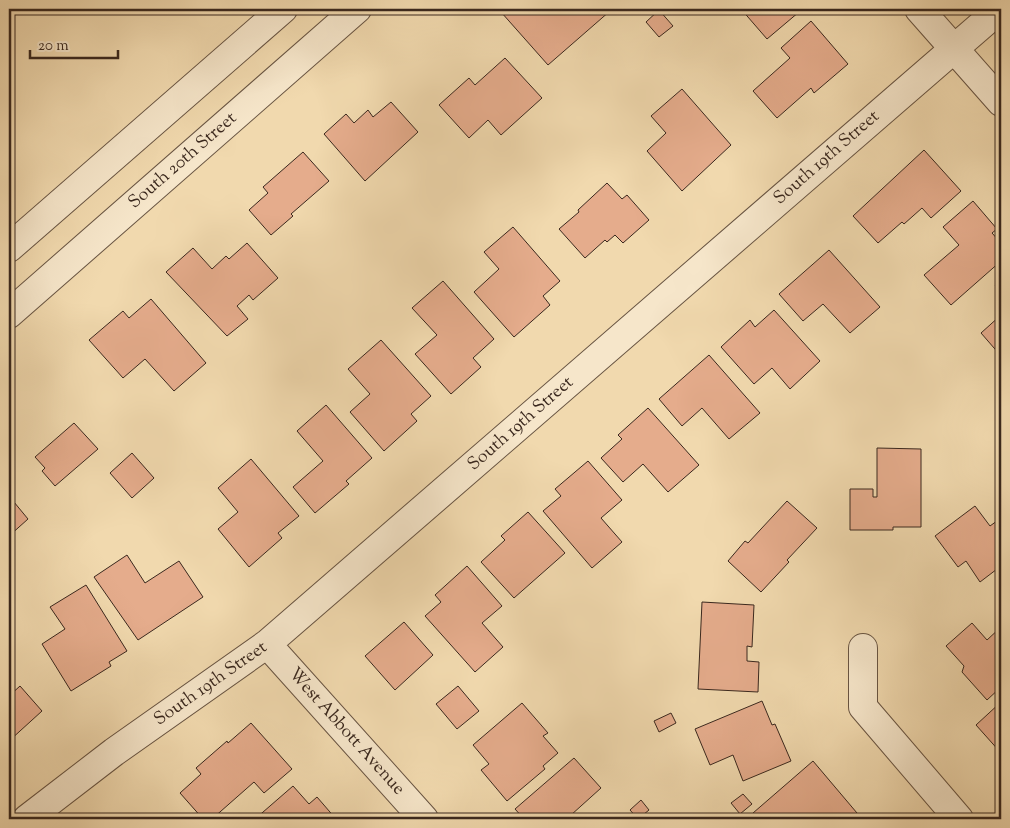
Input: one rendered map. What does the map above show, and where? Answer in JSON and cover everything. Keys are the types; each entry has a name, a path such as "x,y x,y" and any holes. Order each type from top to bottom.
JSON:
{"street":[{"path":"9,248 283,9"},
{"name":"South 20th Street","path":"9,314 357,9"},
{"path":"919,9 1001,102"},
{"name":"South 19th Street","path":"27,819 114,752 268,644 1000,9"},
{"name":"West Abbott Avenue","path":"268,644 424,819"},
{"path":"863,648 862,708 959,819"}],"building":[{"path":"504,9 608,9 610,11 548,65 501,12"},
{"path":"741,9 796,9 799,12 767,39"},
{"path":"659,10 673,26 659,37 646,22"},
{"path":"811,21 848,64 814,93 811,88 777,118 753,91 790,58 781,48"},
{"path":"9,46 15,52 9,58"},
{"path":"505,58 542,98 501,135 488,120 469,138 439,105 469,78 475,85"},
{"path":"682,89 731,145 682,191 647,151 666,133 651,116"},
{"path":"391,102 418,132 365,181 324,134 346,114 354,123 368,110 373,117"},
{"path":"924,150 961,191 931,218 922,208 878,243 853,216"},
{"path":"303,152 329,181 291,214 293,216 271,235 249,210 268,193 263,187"},
{"path":"607,183 622,199 627,195 649,220 623,243 615,235 607,242 605,240 585,258 559,229 579,212 578,210"},
{"path":"973,201 997,229 992,233 1001,243 1001,261 951,305 924,275 959,245 943,227"},
{"path":"513,227 560,281 543,296 550,305 514,337 474,292 499,269 484,252"},
{"path":"247,243 278,278 253,300 249,295 237,306 248,319 227,336 166,272 193,248 212,269 226,256 229,259"},
{"path":"829,250 880,307 850,333 823,304 803,321 779,294"},
{"path":"1001,280 1001,292 995,285"},
{"path":"443,281 494,339 473,358 481,367 451,394 415,354 437,335 412,308"},
{"path":"151,299 206,363 174,391 145,359 123,378 89,340 123,311 129,318"},
{"path":"774,310 820,361 790,389 772,368 754,384 721,347 750,320 755,327"},
{"path":"1001,315 1001,356 981,333"},
{"path":"381,340 431,396 411,414 417,421 384,451 350,412 370,394 348,369"},
{"path":"709,355 760,413 729,439 702,408 682,426 659,399"},
{"path":"326,405 372,458 346,481 349,484 315,513 293,487 323,461 297,431"},
{"path":"648,408 699,465 668,492 643,464 623,482 601,458 622,439 618,435"},
{"path":"74,423 98,449 55,486 42,471 45,468 35,457"},
{"path":"877,448 921,449 921,527 893,527 893,530 850,530 850,489 873,489 873,497 877,497"},
{"path":"132,453 154,478 132,498 110,473"},
{"path":"251,459 299,516 278,533 282,538 249,567 218,529 238,512 218,488"},
{"path":"588,461 622,500 601,518 622,542 592,568 543,511 561,496 555,489"},
{"path":"9,496 28,519 9,536"},
{"path":"787,501 817,528 787,560 789,562 761,592 728,561 745,541 748,543"},
{"path":"975,506 990,526 1001,518 1001,566 980,582 966,561 958,567 935,536"},
{"path":"528,512 565,553 514,598 481,562 505,540 501,536"},
{"path":"127,555 145,583 179,561 203,597 138,640 94,577"},
{"path":"467,566 502,606 482,623 503,647 475,672 425,616 441,602 435,595"},
{"path":"86,585 127,651 109,662 111,666 71,691 42,644 65,629 50,607"},
{"path":"702,602 754,605 752,647 747,646 747,661 759,662 758,692 698,689"},
{"path":"404,622 433,655 395,690 365,656"},
{"path":"972,623 987,640 1001,627 1001,687 987,700 962,672 964,666 946,646"},
{"path":"9,624 14,630 9,634"},
{"path":"20,686 42,711 9,741 9,696"},
{"path":"458,686 479,711 457,729 436,704"},
{"path":"762,701 772,725 775,724 791,761 743,781 733,755 710,765 695,729"},
{"path":"1001,702 1001,753 976,725"},
{"path":"522,703 548,733 543,736 558,753 543,766 545,769 507,801 481,770 489,764 473,745"},
{"path":"671,713 676,723 659,732 654,721"},
{"path":"251,723 292,769 264,793 254,782 212,819 203,819 180,793 201,774 196,768"},
{"path":"574,758 601,788 571,815 575,819 524,819 515,809"},
{"path":"813,761 857,813 849,819 815,819 813,816 810,819 759,819 753,813"},
{"path":"293,786 309,804 317,797 336,819 255,819"},
{"path":"743,794 752,804 740,814 731,803"},
{"path":"641,800 649,810 638,819 630,810"}]}
